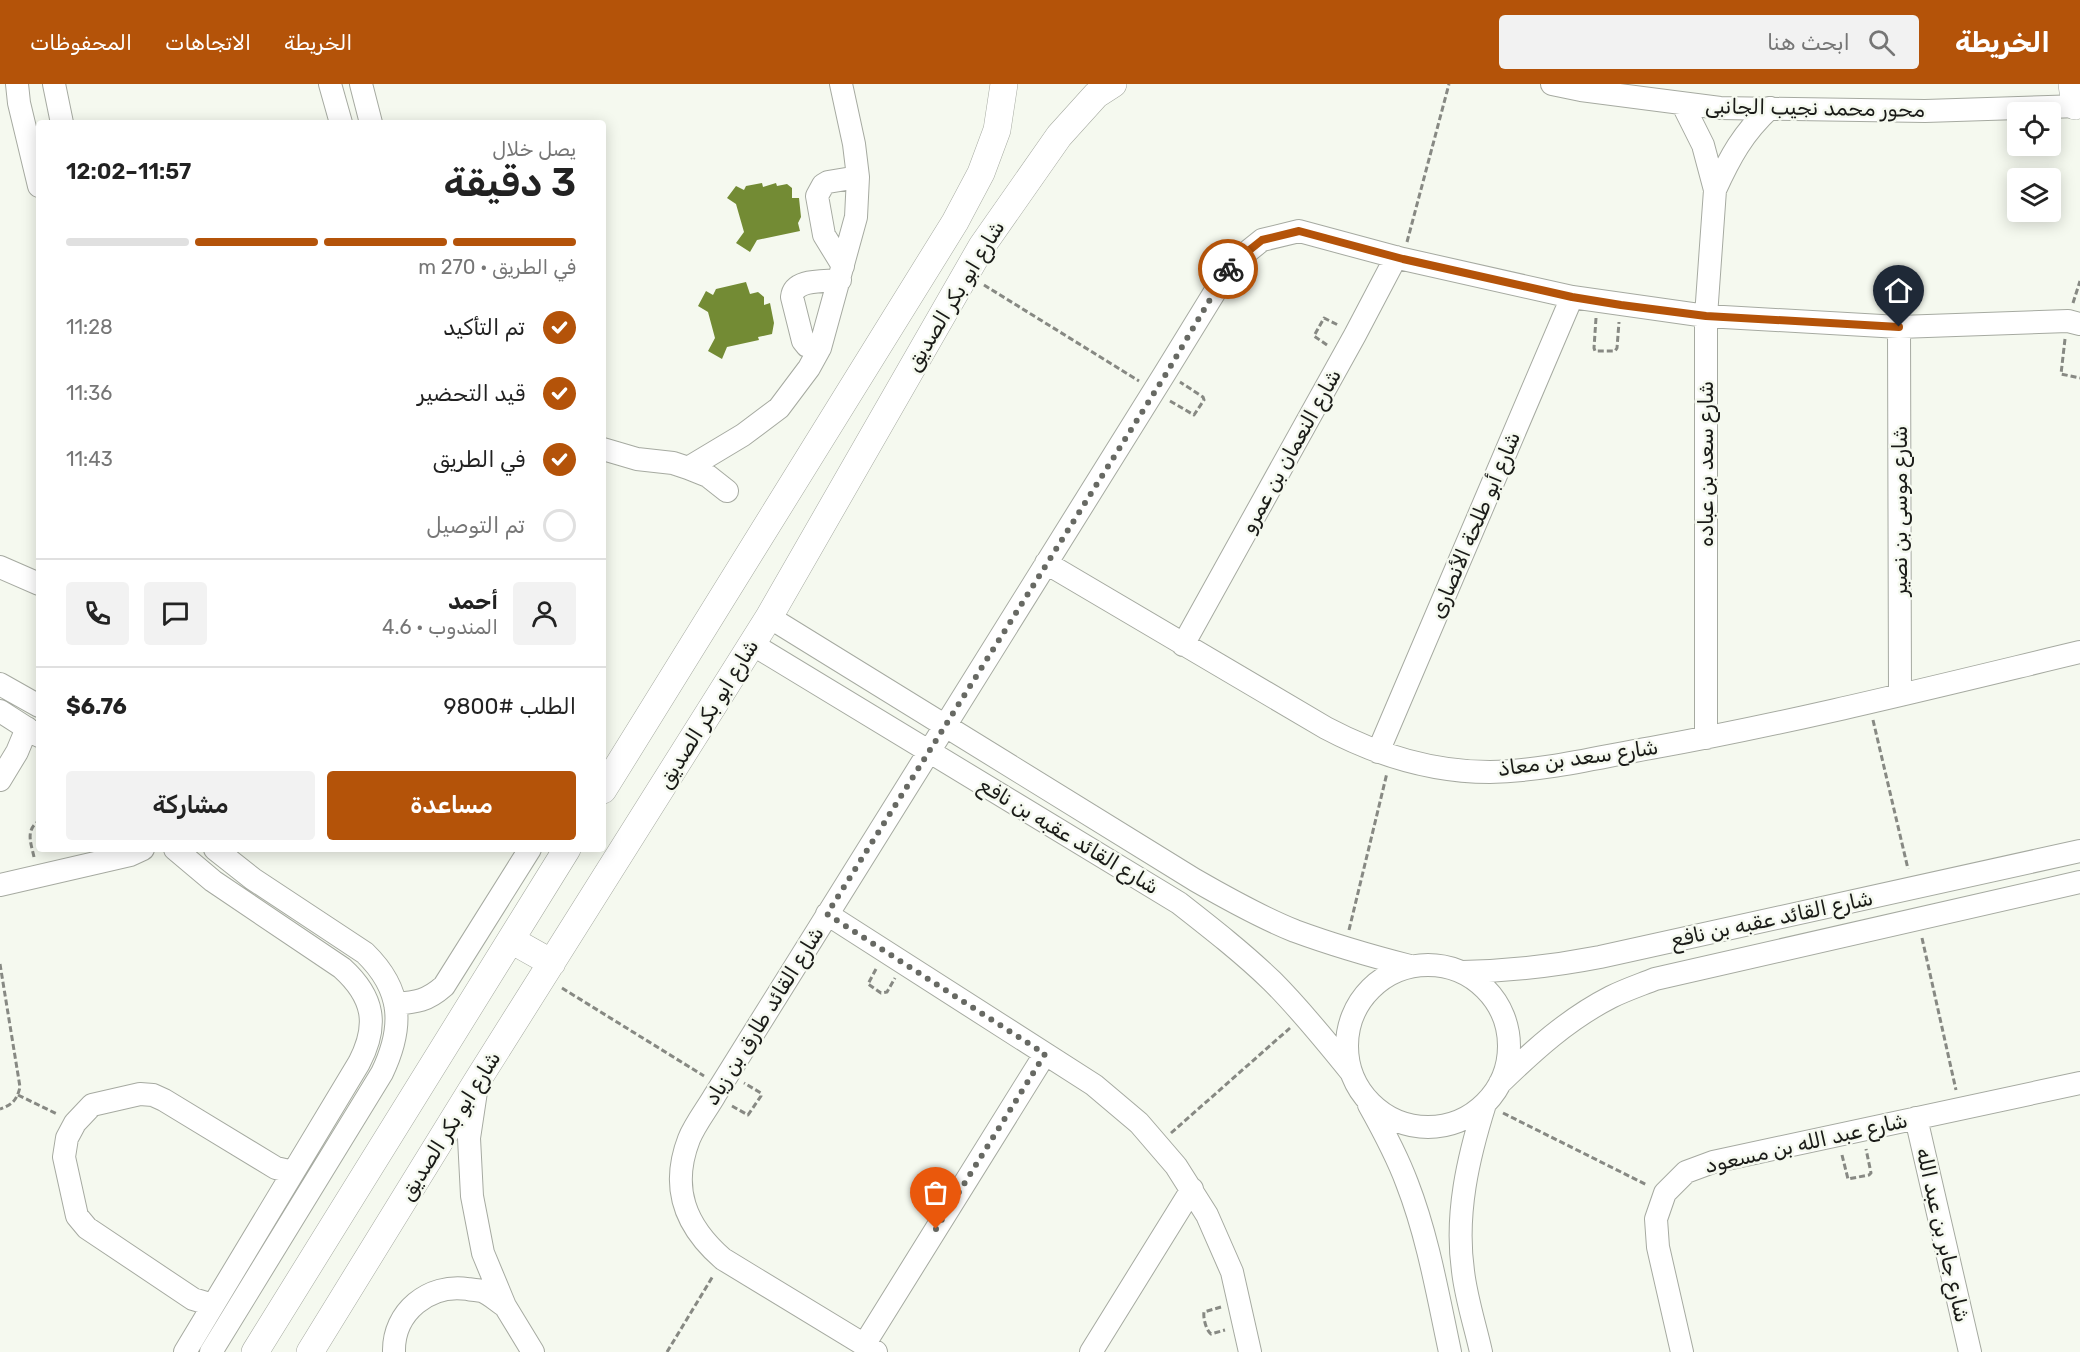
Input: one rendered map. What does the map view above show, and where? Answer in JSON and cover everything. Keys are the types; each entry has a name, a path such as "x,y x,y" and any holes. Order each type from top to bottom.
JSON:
{"main road":[{"name":"شارع ابو بكر الصديق","path":"310,1352 477,1081 769,617 982,246 1059,136 1103,88"},
{"name":"شارع ابو بكر الصديق","path":"606,785 955,222 981,173 997,130 1005,92"},
{"path":"255,1352 565,852"},
{"path":"511,940 548,969"}],"street":[{"path":"17,84 36,173"},
{"path":"54,84 61,120"},
{"path":"330,84 340,120"},
{"path":"361,84 370,120"},
{"path":"688,468 743,435 779,408 809,368 820,348 856,217 858,177 854,144 841,84"},
{"name":"محور محمد نجيب الجانبى","path":"1552,84 1581,90 1720,108 1925,111 2076,99"},
{"name":"شارع سعد بن عباده","path":"1682,103 1703,145 1715,190 1706,316 1706,738"},
{"name":"شارع سعد بن عباده","path":"1715,190 1737,145 1752,125 1770,108"},
{"path":"842,273 824,235 817,196 823,185 828,182 858,177"},
{"name":"شارع القائد طارق بن زياد","path":"870,1348 723,1259 706,1244 693,1225 684,1204 681,1181 683,1159 690,1137 1232,264 1262,240 1299,231 1400,258 1572,297 1706,316 1899,327 2068,321 2080,324"},
{"name":"شارع النعمان بن عمرو","path":"1183,645 1400,258"},
{"path":"820,348 807,346 803,341 792,292 800,284 842,273"},
{"name":"شارع أبو طلحة الأنصارى","path":"1385,754 1572,297"},
{"name":"شارع موسى بن نصير","path":"1899,327 1900,694"},
{"path":"606,450 637,459 673,463 688,468 708,476 727,491"},
{"name":"شارع سعد بن معاذ","path":"1046,564 1326,728 1385,754 1424,765 1457,770 1502,771 1557,764 1706,738 2080,652"},
{"path":"0,567 36,583"},
{"name":"شارع القائد عقبه بن نافع","path":"769,617 1195,880 1243,907 1293,930 1344,948 1410,966"},
{"name":"شارع القائد عقبه بن نافع","path":"752,644 1179,903 1227,940 1272,981 1304,1015 1351,1072"},
{"path":"0,684 36,698"},
{"path":"0,711 33,732 17,752 0,780"},
{"name":"شارع القائد عقبه بن نافع","path":"1462,972 1518,970 1600,957 2080,851"},
{"path":"179,852 213,881 342,968 355,980 365,995 370,1012 371,1030 367,1047 185,1352"},
{"path":"211,1352 382,1073 392,1051 397,1028 395,1004 389,985 379,968 365,953 253,879 219,852"},
{"path":"395,1004 421,1001 444,986 528,852"},
{"path":"0,885 124,853"},
{"name":"شارع القائد عقبه بن نافع","path":"1500,1083 1532,1052 1570,1021 1612,997 1655,979 2080,882"},
{"path":"827,914 1094,1085 1118,1103 1159,1144 1192,1189 1221,1243 1232,1272 1250,1352"},
{"path":"1450,1352 1423,1230 1411,1193 1388,1139 1351,1072 1347,1045 1352,1018 1365,994 1385,977 1410,966 1437,965 1462,972 1483,986 1500,1007 1508,1032 1508,1058 1500,1083 1485,1104 1472,1145 1463,1187 1462,1271 1481,1352"},
{"path":"870,1348 1045,1054"},
{"path":"477,1081 469,1138 471,1196 483,1253 505,1306 532,1352"},
{"name":"شارع عبد الله بن مسعود","path":"1682,1352 1658,1247 1656,1219 1665,1193 1686,1172 1713,1162 2080,1083"},
{"path":"213,1305 193,1299 82,1223 77,1216 64,1157 67,1138 75,1123 92,1106 140,1094 153,1095 276,1168 293,1172"},
{"path":"1364,1096 1384,1114 1409,1125 1436,1127 1462,1120 1485,1104"},
{"name":"شارع جابر بن عبد الله","path":"1916,1119 1970,1352"},
{"path":"1091,1352 1192,1189"},
{"path":"394,1352 394,1340 405,1314 426,1295 453,1287 482,1291 505,1306"}],"path":[{"path":"1400,258 1449,84"},
{"path":"966,274 1160,382 1204,399 1196,414 1192,415 1160,382"},
{"path":"1597,301 1594,348 1598,352 1612,352 1617,348 1621,305"},
{"path":"1344,355 1314,336 1321,320 1328,319 1355,335"},
{"path":"1868,702 1912,888"},
{"path":"1344,948 1385,754"},
{"path":"36,824 30,830 29,837 39,876"},
{"path":"1917,920 1961,1109"},
{"path":"896,958 884,994 869,986 868,982 896,958"},
{"path":"0,964 20,1087 18,1095 9,1106 0,1109"},
{"path":"548,969 722,1085 748,1115 761,1096 761,1093 722,1085"},
{"path":"1159,1144 1304,1015"},
{"path":"18,1095 75,1123"},
{"path":"1485,1104 1665,1193"},
{"path":"1837,1136 1847,1179 1859,1178 1871,1173 1862,1130"},
{"path":"667,1352 723,1259"},
{"path":"1239,1302 1204,1312 1204,1315 1208,1332 1211,1334 1244,1324"}],"building":[{"path":"762,183 763,187 776,183 777,186 787,184 792,188 792,198 799,198 800,231 757,240 750,252 736,243 744,232 736,204 727,198 736,186 744,190 746,186"},
{"path":"746,282 750,294 758,292 764,297 764,305 770,303 774,323 772,334 758,337 759,340 727,347 722,359 708,351 715,338 708,312 698,306 706,291 713,295 716,289"}],"way so far":[{"path":"936,1229 1045,1054 827,914 1166,374 1228,269"}],"route":[{"path":"1228,269 1262,240 1299,231 1403,259 1572,297 1621,305 1706,316 1899,327"}]}
